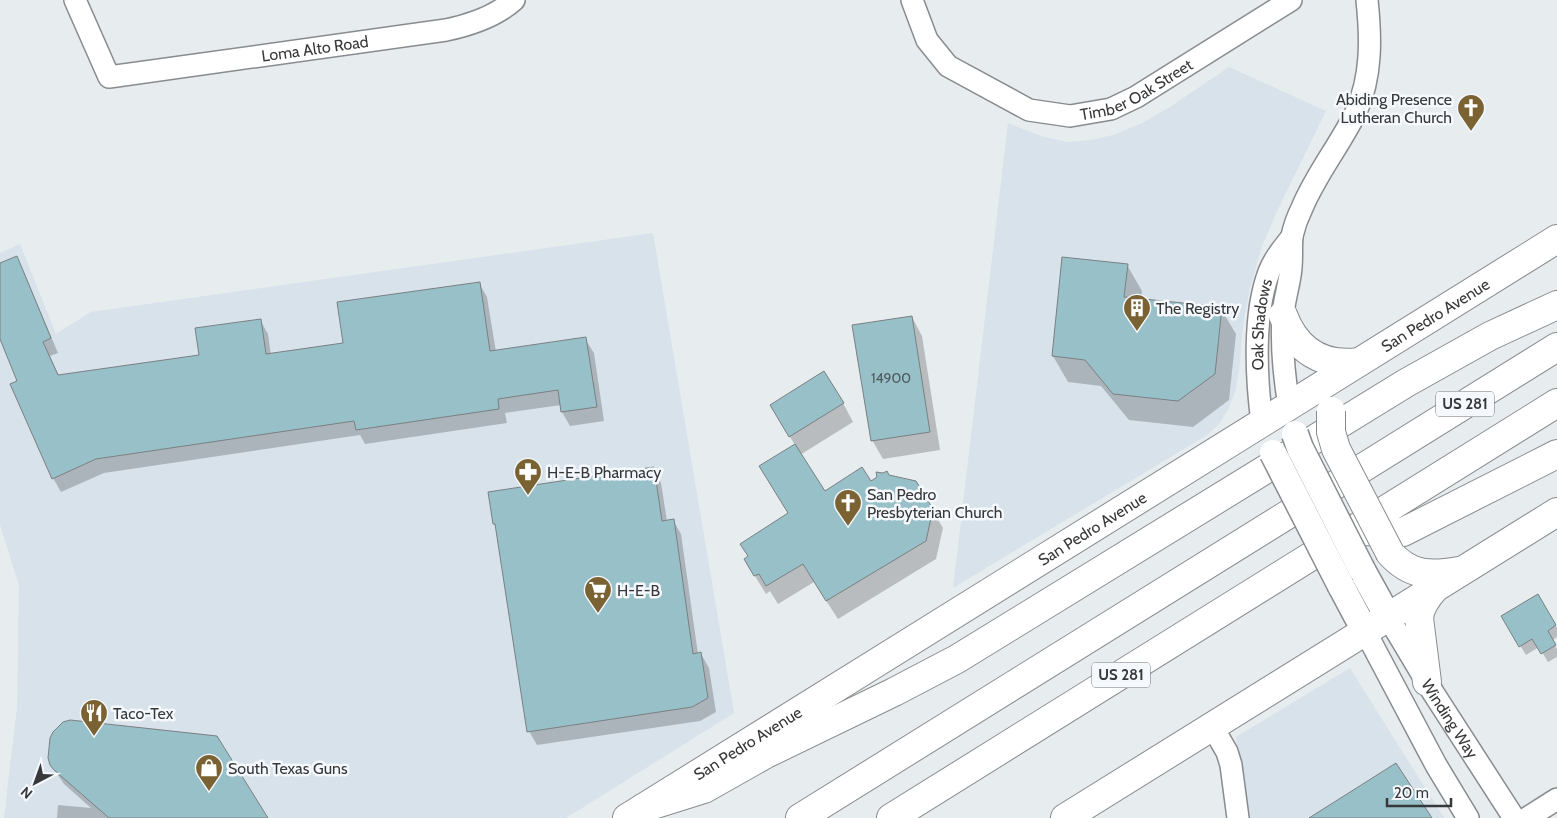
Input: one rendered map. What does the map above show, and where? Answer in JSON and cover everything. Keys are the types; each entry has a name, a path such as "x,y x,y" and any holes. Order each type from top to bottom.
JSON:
{"main road":[{"name":"San Pedro Avenue","path":"635,813 1557,239"},
{"path":"635,813 704,788 766,754 958,659 1406,382 1490,336 1557,305"},
{"path":"1283,315 1295,337 1313,355 1334,363 1354,365 1336,393 1331,410 1330,427 1336,449 1390,553 1402,564 1418,572 1440,574 1464,570"},
{"name":"US 281","path":"800,818 1557,347"},
{"name":"US 281","path":"891,818 1557,403"},
{"path":"1351,531 1402,532 1557,454"},
{"path":"1065,818 1557,512"},
{"path":"1427,682 1420,611 1428,596 1436,588"}],"street":[{"name":"Loma Alto Road","path":"75,0 109,77 446,30 487,18 514,0"},
{"name":"Timber Oak Street","path":"912,0 926,40 948,66 1029,110 1070,116 1111,109 1136,97 1291,0"},
{"name":"Oak Shadows","path":"1289,406 1283,362 1283,315 1291,267 1292,237 1301,208 1348,126 1360,100 1370,60 1367,0"},
{"name":"Oak Shadows","path":"1262,422 1257,363 1261,309 1268,273 1274,260 1292,237"},
{"path":"1289,406 1300,448 1362,570 1377,624"},
{"path":"1262,422 1273,453 1341,586 1377,624"},
{"name":"Winding Way","path":"1377,624 1427,682 1514,818"},
{"name":"Winding Way","path":"1377,624 1417,729 1468,818"},
{"path":"1417,729 1446,710"},
{"path":"1212,726 1227,752 1231,765 1238,818"},
{"path":"1527,818 1557,799"}],"shaded area":[{"path":"1229,67 1326,111 1262,246 1250,287 1243,325 1239,372 1235,392 1228,410 1219,424 1207,435 953,588 1008,123 1041,136 1067,142 1091,140 1113,135 1140,124 1170,107"},
{"path":"653,233 734,713 566,818 4,818 17,708 19,585 0,525 0,253 20,244 56,334 91,312"},
{"path":"1350,668 1444,818 1249,818 1236,737"}],"building":[{"path":"17,256 51,338 43,342 58,375 199,355 195,328 261,319 266,354 343,343 337,302 480,282 490,351 586,337 597,407 561,412 558,390 498,399 499,409 356,430 354,421 96,459 52,479 10,384 17,381 0,339 0,263"},
{"name":"The Registry","path":"1062,257 1128,264 1124,297 1222,307 1215,374 1178,401 1113,394 1085,360 1052,356"},
{"name":"San Pedro Presbyterian Church","path":"912,316 930,432 871,441 852,325"},
{"path":"824,371 844,403 789,437 770,405"},
{"name":"San Pedro Presbyterian Church","path":"795,444 825,491 862,467 871,481 877,477 876,472 883,473 887,471 889,475 916,481 933,509 926,541 826,601 803,564 766,586 759,574 754,576 744,559 748,556 740,544 788,513 759,466"},
{"name":"H-E-B","path":"654,467 662,521 674,519 693,654 701,652 708,698 692,707 527,732 495,524 493,524 488,492"},
{"path":"1538,594 1556,625 1548,631 1556,645 1541,654 1532,639 1519,647 1501,616"},
{"path":"70,720 217,736 268,818 109,818 50,765 48,758 50,738 63,722"},
{"path":"1396,763 1432,818 1309,818"}],"place":[{"name":"Abiding Presence Lutheran Church","path":"1471,132"},
{"name":"The Registry","path":"1137,332"},
{"name":"H-E-B Pharmacy","path":"528,496"},
{"name":"San Pedro Presbyterian Church","path":"848,527"},
{"name":"H-E-B","path":"598,614"},
{"name":"Taco-Tex","path":"94,737"},
{"name":"South Texas Guns","path":"209,792"}]}
